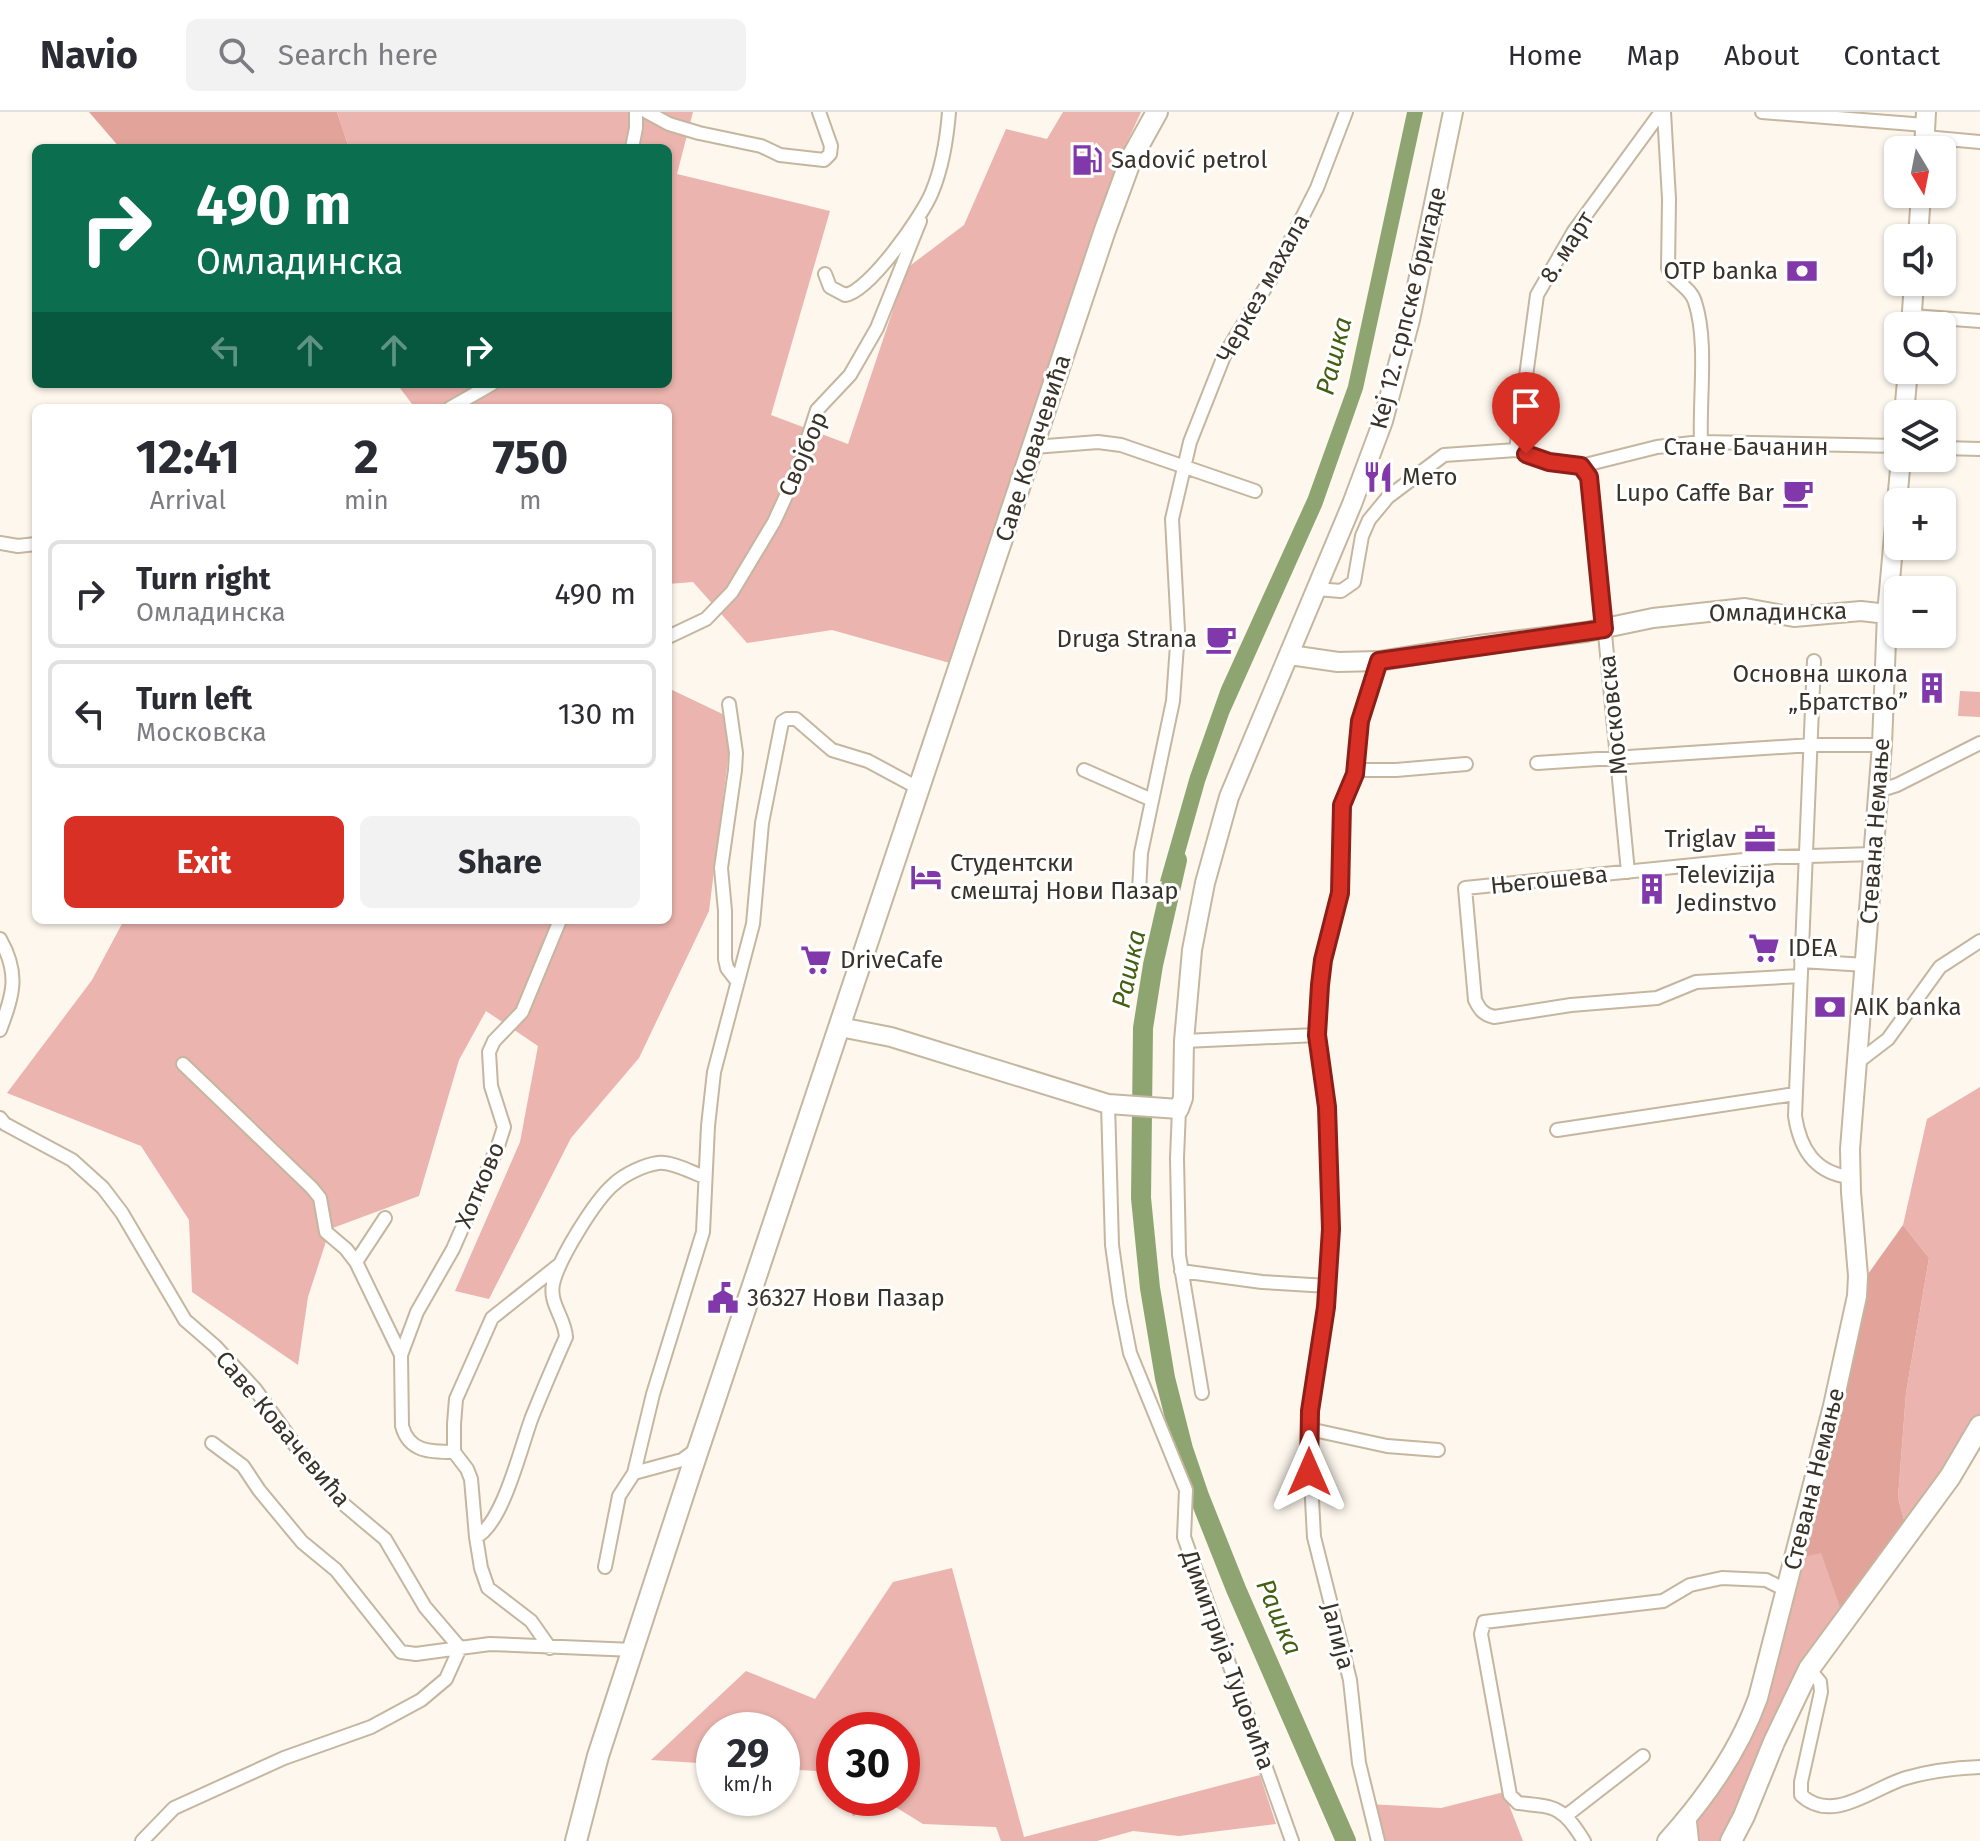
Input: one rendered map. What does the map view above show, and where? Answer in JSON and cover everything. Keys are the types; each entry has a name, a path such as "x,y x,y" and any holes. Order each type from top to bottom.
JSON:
{"main road":[{"name":"Саве Ковачевића","path":"576,1841 598,1756 1122,182 1139,142 1157,112"},
{"path":"1731,1841 1809,1669 1950,1477 1980,1426"}],"street":[{"path":"633,144 636,112"},
{"path":"647,112 669,124 761,146 780,155 824,160 830,154 831,146 819,112"},
{"name":"Својбор","path":"825,274 830,287 845,295 864,287 918,217 934,189 949,112"},
{"name":"Черкез махала","path":"1139,892 1141,853 1173,701 1178,631 1172,519 1190,442 1224,356 1273,275 1317,188 1346,112"},
{"name":"Кеј 12. српске бригаде","path":"1181,1271 1173,1109 1183,1098 1184,1041 1192,950 1205,883 1229,797 1352,504 1388,403 1417,288 1453,112"},
{"path":"1663,112 1669,199 1668,268 1692,295 1697,312 1702,372 1701,442"},
{"name":"8. март","path":"1516,450 1537,295 1574,231 1663,112"},
{"path":"1762,112 1808,113 1980,142"},
{"name":"Својбор","path":"672,635 706,619 732,592 774,522 797,472 817,410 850,375 877,328 920,221 918,217"},
{"path":"1956,321 1980,321"},
{"path":"457,404 485,388"},
{"path":"1034,447 1098,442 1121,445 1255,491"},
{"name":"Стане Бачанин","path":"1316,589 1341,591 1354,582 1364,528 1381,504 1444,455 1516,450 1549,462 1581,466 1657,447 1701,442 1884,446"},
{"path":"1956,448 1980,449"},
{"name":"Московска","path":"1581,466 1589,477 1591,489 1628,872"},
{"name":"Стевана Немање","path":"1890,576 1900,472"},
{"path":"0,543 32,544"},
{"name":"Омладинска","path":"1290,655 1338,662 1379,661 1604,629 1653,618 1745,608 1794,617 1861,611 1884,614"},
{"name":"Стевана Немање","path":"1667,1841 1683,1833 1750,1717 1833,1406 1857,1296 1858,1262 1850,1177 1882,745 1886,648"},
{"name":"Јалија","path":"1378,1841 1359,1763 1350,1680 1316,1548 1309,1429 1328,1286 1331,1229 1327,1107 1317,1035 1322,967 1340,893 1342,805 1356,770 1360,721 1379,661"},
{"path":"1814,661 1795,1094 1797,1126 1807,1152 1831,1174 1850,1177"},
{"path":"729,704 736,753 721,868 725,959 727,968 737,981"},
{"path":"605,1567 619,1496 634,1473 653,1394 703,1232 714,1072 753,924 762,823 782,722 796,719 832,750 868,761 920,789"},
{"path":"1878,791 1897,785 1980,743"},
{"path":"1537,763 1812,745 1882,745"},
{"path":"1356,770 1466,764"},
{"path":"1084,770 1152,800"},
{"name":"Његошева","path":"1801,976 1696,982 1657,998 1571,1005 1494,1017 1486,1015 1475,1000 1465,888 1805,857 1873,854"},
{"name":"Хотково","path":"401,1355 417,1312 453,1249 504,1127 491,1086 489,1052 494,1041 522,1012 558,924"},
{"path":"0,939 6,949 14,980 11,1000 0,1030"},
{"path":"1858,1062 1888,1039 1940,967 1980,941"},
{"path":"1801,961 1866,965"},
{"path":"840,1027 891,1037 1116,1105 1173,1109"},
{"path":"1184,1041 1317,1035"},
{"path":"183,1064 320,1198 326,1232 356,1262 401,1355 402,1426 411,1445 428,1452 454,1452"},
{"path":"1557,1130 1795,1094"},
{"name":"Димитрија Туцовића","path":"1116,1105 1112,1245 1130,1353 1186,1490 1184,1537 1292,1841"},
{"name":"Саве Ковачевића","path":"0,1118 5,1124 72,1160 103,1188 122,1213 185,1320 215,1346 255,1389 341,1502 385,1539 425,1607 460,1648"},
{"path":"476,1537 484,1533 502,1502 531,1419 566,1337 552,1301 552,1285 560,1264 587,1218 613,1185 633,1172 661,1162 705,1177"},
{"path":"356,1262 385,1218"},
{"path":"550,1648 531,1621 488,1588 476,1537 471,1479 454,1452 456,1399 492,1318 560,1264"},
{"path":"1202,1393 1181,1271 1262,1282 1328,1286"},
{"path":"1309,1429 1387,1446 1438,1450"},
{"path":"212,1443 243,1466 302,1542 336,1570 401,1652 416,1654 490,1644 634,1650"},
{"path":"634,1473 682,1460 700,1447"},
{"name":"Стевана Немање","path":"1567,1815 1554,1808 1518,1803 1510,1795 1481,1634 1484,1622 1663,1601 1690,1585 1722,1578 1766,1580 1786,1590"},
{"path":"142,1841 174,1808 284,1758 371,1727 421,1700 446,1679 460,1648"},
{"path":"1809,1669 1820,1682 1821,1692 1801,1782 1801,1795 1808,1801 1837,1805 1862,1798 1904,1778 1980,1767"},
{"path":"1584,1841 1567,1815 1643,1756"}],"shaded area":[{"path":"89,112 337,112 348,144 117,144"},
{"path":"337,112 693,112 677,174 830,211 771,415 848,444 907,268 964,225 1006,129 1047,139 1063,112 1141,112 1103,205 957,665 832,630 747,643 693,582 672,584 672,404 412,404 400,388 672,388 672,144 348,144"},
{"path":"1407,112 1423,112 1363,389 1322,506 1229,714 1205,782 1176,885 1160,881 1190,776 1221,688 1308,497 1348,386"},
{"path":"672,690 733,719 709,911 639,1058 571,1138 489,1299 455,1291 520,1142 538,1046 486,1011 459,1060 419,1196 330,1229 308,1297 298,1365 192,1292 189,1220 141,1146 7,1093 92,980 122,924 672,924"},
{"path":"1960,691 1980,692 1980,717 1958,716"},
{"path":"1980,1087 1980,1426 1908,1534 1898,1498 1906,1393 1929,1258 1903,1225 1927,1119"},
{"path":"1903,1225 1929,1258 1906,1393 1898,1498 1908,1534 1844,1620 1821,1553 1794,1559 1858,1288"},
{"path":"1821,1552 1844,1620 1731,1841 1688,1841 1687,1837 1744,1729 1794,1559"},
{"path":"952,1568 1024,1837 1260,1775 1276,1824 1179,1836 1133,1831 1097,1841 1001,1841 996,1827 923,1824 910,1816 920,1816 920,1712 816,1712 816,1771 800,1770 800,1712 702,1712 746,1671 815,1699 893,1582"},
{"path":"696,1718 696,1763 651,1760"},
{"path":"1504,1792 1523,1841 1378,1841 1368,1804 1441,1808"}],"waterway":[{"name":"Рашка","path":"1177,860 1153,965 1143,1028 1141,1198 1150,1288 1165,1378 1199,1496 1236,1589 1346,1841"}],"place":[{"name":"Sadović petrol","path":"1087,160"},
{"name":"OTP banka","path":"1802,271"},
{"name":"Мето","path":"1378,477"},
{"name":"Lupo Caffe Bar","path":"1798,493"},
{"name":"Druga Strana","path":"1221,639"},
{"name":"Основна школа „Братство”","path":"1932,688"},
{"name":"Triglav","path":"1760,839"},
{"name":"Студентски смештај Нови Пазар","path":"926,877"},
{"name":"Televizija Jedinstvo","path":"1652,889"},
{"name":"IDEA","path":"1764,948"},
{"name":"DriveCafe","path":"816,960"},
{"name":"AIK banka","path":"1830,1007"},
{"name":"36327 Нови Пазар","path":"723,1298"}],"route":[{"path":"1309,1472 1310,1411 1326,1307 1331,1229 1327,1107 1317,1035 1320,985 1340,893 1342,805 1355,774 1360,721 1379,661 1604,629 1589,477 1581,466 1549,462 1526,454"}]}
